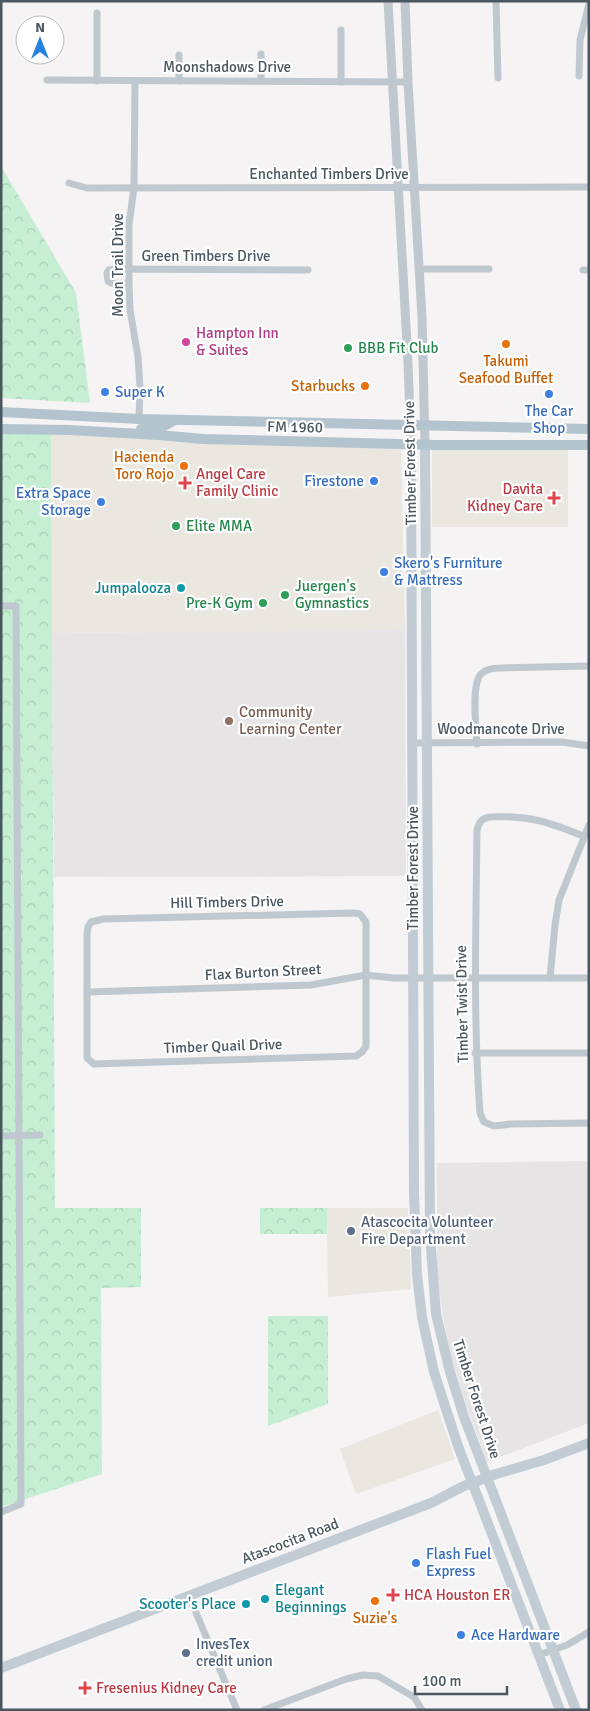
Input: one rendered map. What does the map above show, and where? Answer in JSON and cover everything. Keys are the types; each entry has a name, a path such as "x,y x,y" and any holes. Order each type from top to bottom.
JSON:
{"main road":[{"name":"FM 1960","path":"1,412 139,419 589,429"},
{"path":"106,432 116,428 135,427 139,419"},
{"path":"133,436 141,429 162,426 176,419"},
{"name":"FM 1960","path":"1,429 106,432 133,436 204,439 425,445 589,445"},
{"name":"Timber Forest Drive","path":"412,444 411,555 416,1253 422,1317 442,1401 560,1710"},
{"name":"Timber Forest Drive","path":"425,445 430,1230 436,1314 450,1372 464,1418 576,1710"},
{"path":"411,555 427,555"},
{"path":"412,617 427,616"},
{"path":"413,867 428,866"},
{"name":"Atascocita Road","path":"1,1668 431,1503 487,1477 544,1460 589,1443"}],"street":[{"name":"Timber Forest Drive","path":"388,1 412,444"},
{"name":"Timber Forest Drive","path":"405,1 422,317 425,445"},
{"path":"496,1 498,78"},
{"path":"579,76 580,40 589,4 583,1"},
{"path":"97,13 97,81"},
{"path":"341,30 341,82"},
{"path":"261,54 261,81"},
{"path":"179,55 179,81"},
{"name":"Moonshadows Drive","path":"47,80 408,82"},
{"name":"Moon Trail Drive","path":"135,81 134,188 129,224 130,310 138,357 139,419"},
{"name":"Enchanted Timbers Drive","path":"69,183 87,188 589,187"},
{"path":"419,269 489,269"},
{"name":"Green Timbers Drive","path":"130,284 112,283 106,277 109,270 308,270"},
{"path":"406,316 422,317"},
{"path":"1,606 16,606 21,1504 1,1512"},
{"path":"477,744 476,683 486,670 589,666"},
{"name":"Woodmancote Drive","path":"413,743 562,742 589,746"},
{"name":"Timber Twist Drive","path":"583,836 537,819 516,816 490,816 478,823 474,978 475,1054 480,1113 484,1122 494,1126 589,1123"},
{"path":"550,978 554,925 559,900 589,825"},
{"name":"Hill Timbers Drive","path":"87,992 88,927 91,922 103,919 353,912 360,914 366,922 366,975"},
{"name":"Flax Burton Street","path":"87,992 311,985 366,975 394,978 589,978"},
{"name":"Timber Quail Drive","path":"87,992 87,1056 94,1064 356,1056 366,1046 366,975"},
{"path":"475,1054 589,1053"},
{"path":"1,1136 40,1136"},
{"path":"189,1596 237,1710"},
{"path":"538,1655 574,1642 589,1632"},
{"path":"264,1710 346,1679 363,1675 378,1676 414,1697 422,1710"}],"shaded area":[{"path":"51,431 401,442 405,630 52,633"},
{"path":"432,441 568,441 568,527 432,527"},
{"name":"Community Learning Center","path":"405,630 406,876 54,877 52,633"},
{"path":"589,1161 589,1423 487,1462 463,1397 450,1351 442,1311 437,1274 437,1163"},
{"path":"327,1208 408,1208 411,1289 328,1297"},
{"path":"438,1410 455,1459 356,1494 340,1449"}],"green space":[{"path":"1,166 76,293 90,403 1,398"},
{"path":"1,428 51,431 55,1208 141,1208 141,1287 101,1288 102,1474 1,1507"},
{"path":"260,1208 327,1208 327,1234 260,1234"},
{"path":"268,1316 328,1316 328,1404 268,1426"}],"place":[{"name":"Hampton Inn & Suites","path":"186,342"},
{"name":"Takumi Seafood Buffet","path":"506,344"},
{"name":"BBB Fit Club","path":"348,348"},
{"name":"Starbucks","path":"365,386"},
{"name":"Super K","path":"105,392"},
{"name":"The Car Shop","path":"549,394"},
{"name":"Hacienda Toro Rojo","path":"184,466"},
{"name":"Firestone","path":"374,481"},
{"name":"Angel Care Family Clinic","path":"185,483"},
{"name":"Davita Kidney Care","path":"554,498"},
{"name":"Extra Space Storage","path":"101,502"},
{"name":"Elite MMA","path":"176,526"},
{"name":"Skero's Furniture & Mattress","path":"384,572"},
{"name":"Jumpalooza","path":"181,588"},
{"name":"Juergen's Gymnastics","path":"285,595"},
{"name":"Pre-K Gym","path":"263,603"},
{"name":"Community Learning Center","path":"229,721"},
{"name":"Atascocita Volunteer Fire Department","path":"351,1231"},
{"name":"Flash Fuel Express","path":"416,1563"},
{"name":"HCA Houston ER","path":"393,1595"},
{"name":"Elegant Beginnings","path":"265,1599"},
{"name":"Suzie's","path":"375,1601"},
{"name":"Scooter's Place","path":"246,1604"},
{"name":"Ace Hardware","path":"461,1635"},
{"name":"InvesTex credit union","path":"186,1653"},
{"name":"Fresenius Kidney Care","path":"85,1688"}]}
